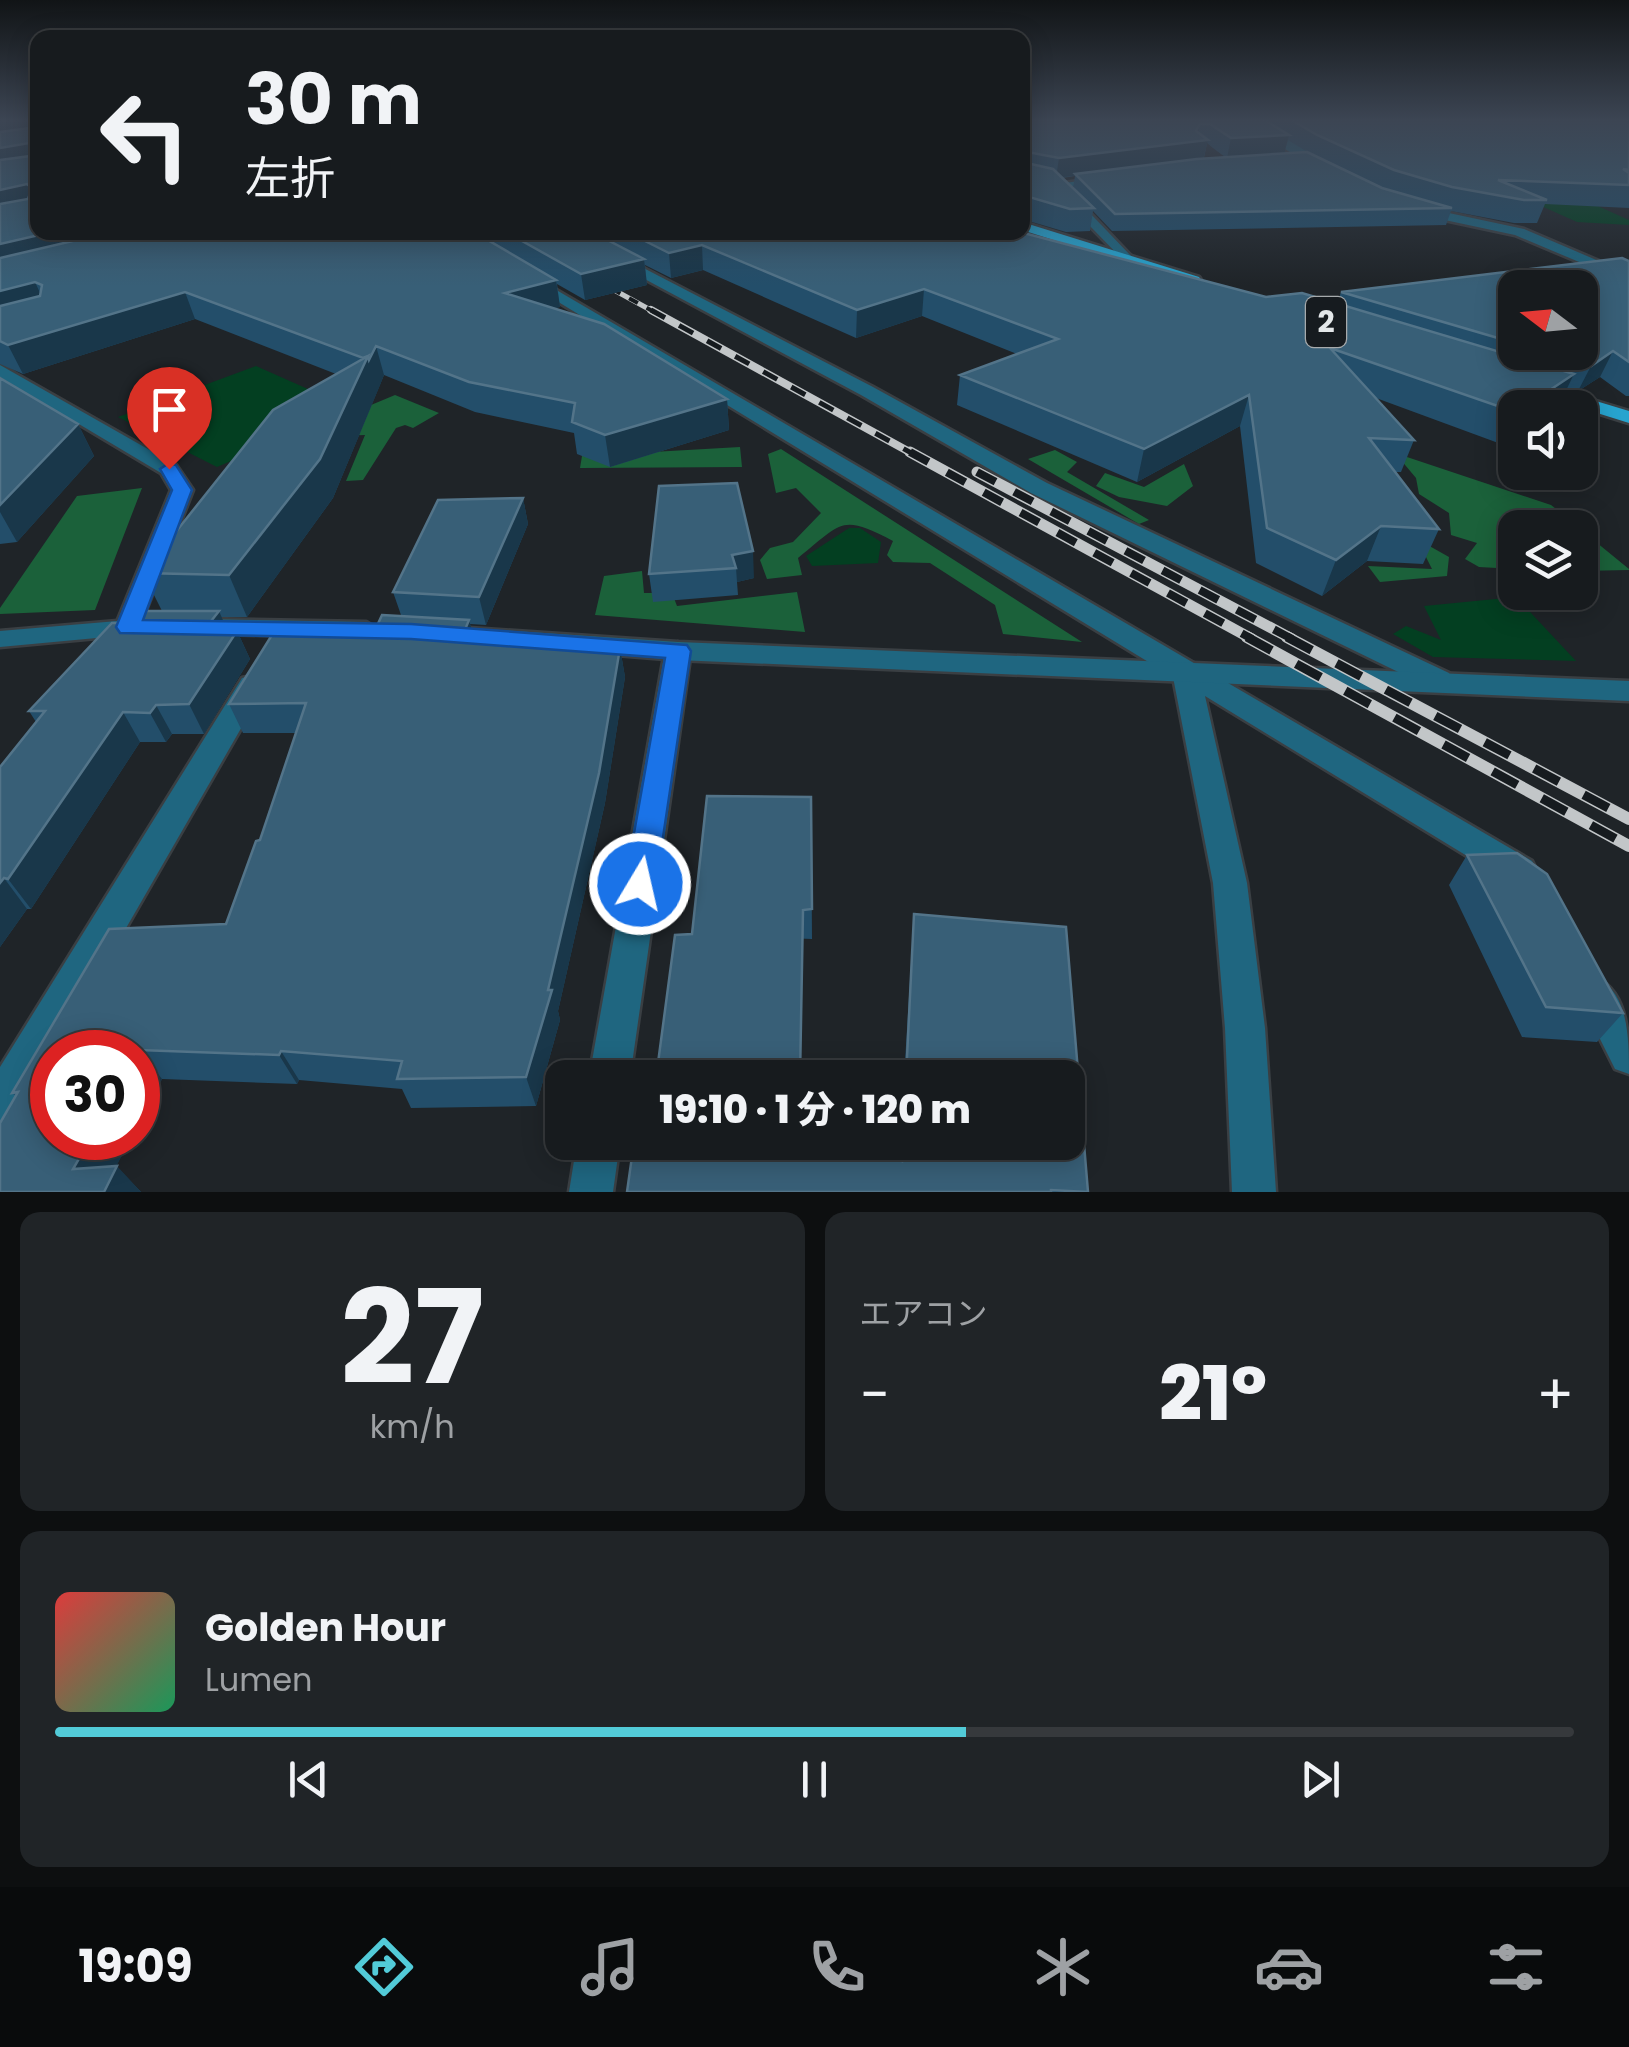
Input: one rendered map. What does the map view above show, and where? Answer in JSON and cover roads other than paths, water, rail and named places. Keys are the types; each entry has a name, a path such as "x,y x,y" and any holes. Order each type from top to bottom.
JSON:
{"main road":[{"path":"1030,229 1211,285"},
{"path":"1519,382 1629,417"}],"street":[{"path":"1040,181 1056,185 1127,176"},
{"path":"1056,185 1126,259"},
{"path":"1398,204 1519,232 1629,280"},
{"path":"578,240 868,390 1040,488 1439,680"},
{"path":"518,272 1535,880 1544,897"},
{"path":"0,370 169,469 182,490 128,627"},
{"path":"0,639 128,627 402,631 678,651 1186,674 1439,680 1629,691"},
{"path":"0,1106 286,628"},
{"path":"612,1060 678,651"},
{"path":"1186,674 1230,884 1245,1028 1254,1192"},
{"path":"1582,968 1629,1055"},
{"path":"590,1192 595,1160"}],"railway":[{"path":"594,279 656,313"},
{"path":"651,310 915,455"},
{"path":"910,452 1252,639"},
{"path":"977,472 1292,639"},
{"path":"1247,637 1629,846"},
{"path":"1287,637 1629,819"}]}
